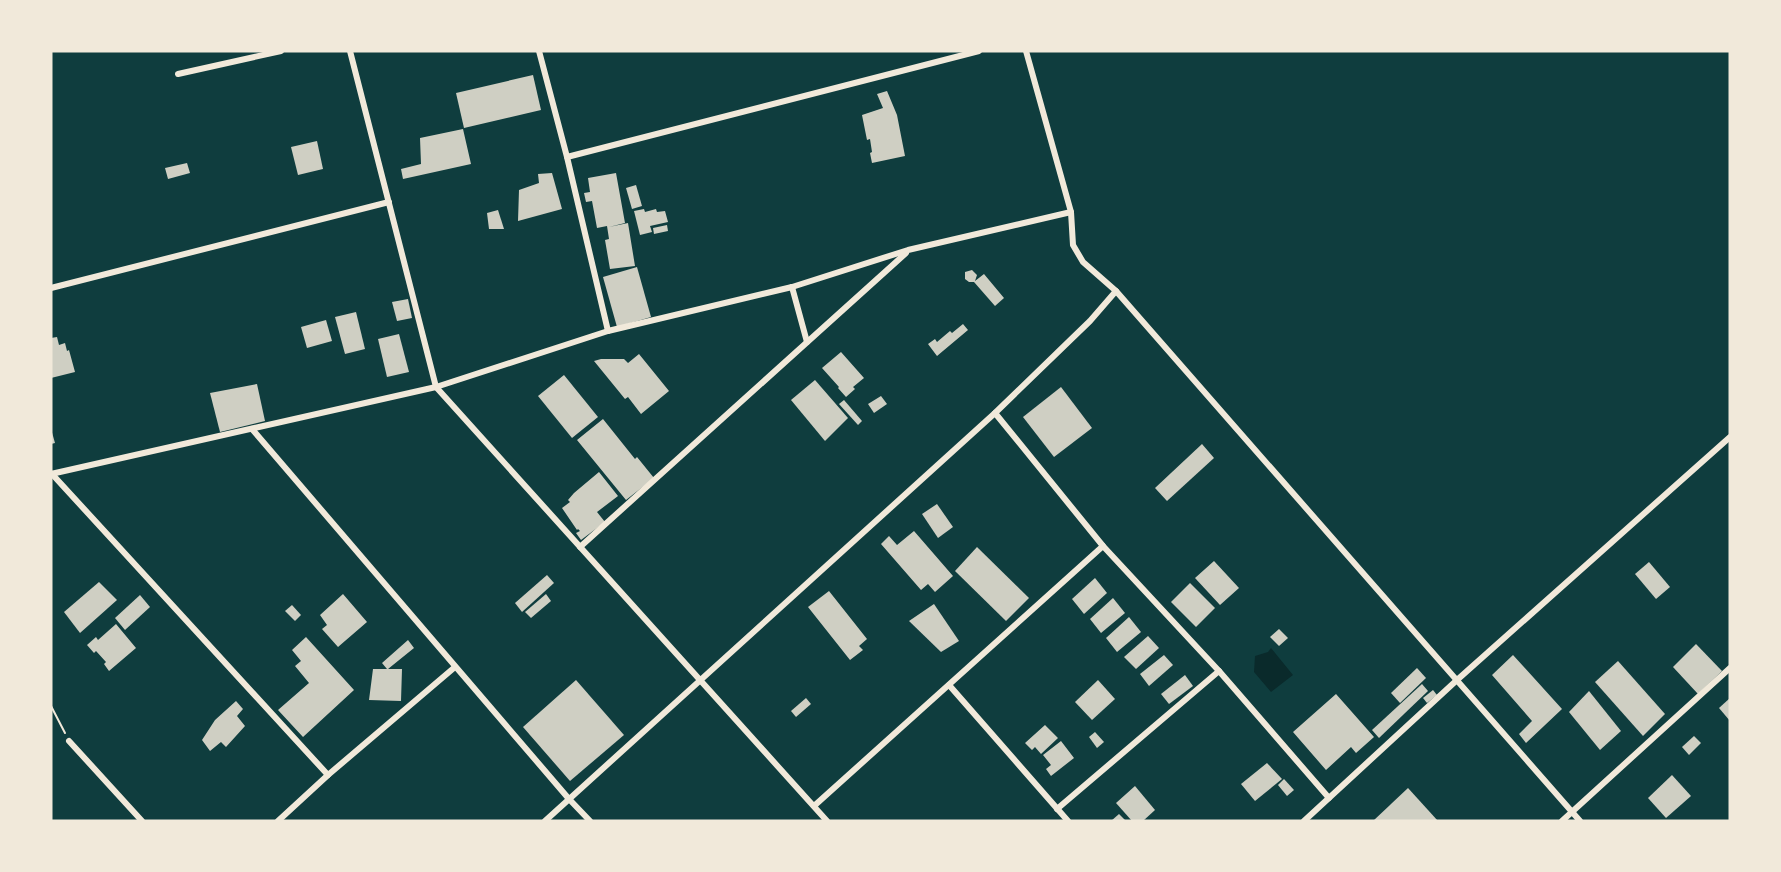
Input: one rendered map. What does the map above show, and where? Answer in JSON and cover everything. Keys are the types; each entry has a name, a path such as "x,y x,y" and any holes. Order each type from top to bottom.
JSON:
{"street":[{"path":"178,74 281,51"},
{"path":"350,51 436,387 827,821"},
{"path":"539,51 567,157 608,331"},
{"path":"567,157 979,51"},
{"path":"1026,51 1071,212 1073,245 1083,261 1116,291 1580,821"},
{"path":"51,288 389,202"},
{"path":"51,474 436,387 608,331 792,287 908,250 1071,212"},
{"path":"580,547 908,250"},
{"path":"792,287 807,342"},
{"path":"545,821 995,414 1090,321 1116,291"},
{"path":"995,414 1103,546 1219,671 1329,798"},
{"path":"252,429 590,821"},
{"path":"1304,821 1456,680 1730,436"},
{"path":"51,474 328,775"},
{"path":"814,806 1103,546"},
{"path":"278,821 328,775 455,667"},
{"path":"1562,821 1730,668"},
{"path":"1057,809 1219,671"},
{"path":"949,685 1068,821"},
{"path":"69,741 142,821"}],"path":[{"path":"51,706 69,741"}],"water":[{"path":"1271,648 1293,675 1271,692 1254,672 1255,656 1268,652"}],"building":[{"path":"533,75 541,110 464,128 456,93"},
{"path":"887,91 897,115 905,156 872,163 870,139 867,140 862,115 883,108 877,94"},
{"path":"463,129 471,164 403,179 401,169 421,164 420,138"},
{"path":"317,141 323,169 298,175 291,147"},
{"path":"187,163 190,173 168,179 165,168"},
{"path":"552,173 562,209 518,221 519,190 539,183 538,174"},
{"path":"616,173 625,223 609,227 628,223 635,266 610,269 605,240 609,239 607,226 597,228 592,201 586,202 584,193 590,192 588,178"},
{"path":"636,185 642,206 632,209 626,188"},
{"path":"644,209 645,212 656,209 657,212 665,211 668,222 650,226 652,232 640,235 634,211"},
{"path":"498,210 504,229 489,229 487,213"},
{"path":"667,225 668,231 654,234 653,228"},
{"path":"637,267 651,317 617,327 603,277"},
{"path":"972,270 977,275 975,281 984,274 1004,298 995,306 974,282 965,279 965,272"},
{"path":"408,299 412,318 397,321 392,302"},
{"path":"356,312 365,349 345,354 335,317"},
{"path":"326,320 332,341 307,348 301,327"},
{"path":"963,324 968,330 937,356 928,344 935,339 937,342"},
{"path":"399,334 409,372 387,377 378,339"},
{"path":"57,337 59,345 65,343 67,351 69,350 75,372 51,378 51,338"},
{"path":"841,352 864,378 846,397 822,368"},
{"path":"639,354 669,391 641,414 628,397 625,399 594,361 624,359 628,363"},
{"path":"564,375 598,417 572,438 538,396"},
{"path":"815,380 848,418 825,441 791,400"},
{"path":"257,384 265,421 220,432 210,393"},
{"path":"1061,387 1092,428 1054,457 1023,417"},
{"path":"881,396 887,404 874,413 868,404"},
{"path":"844,400 862,421 858,425 839,404"},
{"path":"603,419 635,459 637,457 654,478 626,500 577,440"},
{"path":"51,429 55,443 51,444"},
{"path":"1202,444 1214,458 1167,501 1155,488"},
{"path":"599,472 618,496 597,512 605,522 581,540 576,533 580,531 562,508 570,502 568,500 574,493"},
{"path":"937,504 953,527 938,538 922,514"},
{"path":"914,531 953,576 935,592 928,584 921,590 881,544 889,536 897,545"},
{"path":"977,547 1029,598 1006,621 955,571"},
{"path":"1214,561 1239,588 1220,605 1195,578"},
{"path":"1649,562 1670,587 1656,599 1635,574"},
{"path":"547,575 554,583 522,612 515,603"},
{"path":"1095,578 1107,593 1084,614 1072,599"},
{"path":"99,582 117,600 80,633 64,612"},
{"path":"1190,583 1215,608 1196,627 1171,602"},
{"path":"829,591 867,639 859,646 863,650 850,660 808,607"},
{"path":"343,594 367,622 338,647 322,629 327,625 320,615"},
{"path":"546,594 551,601 531,618 525,612"},
{"path":"140,595 150,607 125,630 115,618"},
{"path":"1113,598 1125,613 1101,633 1090,619"},
{"path":"934,604 959,641 941,652 909,621"},
{"path":"292,605 301,615 295,621 285,611"},
{"path":"1129,617 1141,632 1117,652 1106,638"},
{"path":"116,624 136,648 109,671 104,664 106,662 87,645 96,637 98,640"},
{"path":"1279,629 1288,638 1279,646 1270,637"},
{"path":"1148,636 1159,648 1136,669 1124,657"},
{"path":"306,637 354,690 303,737 278,710 309,683 295,666 301,661 292,650"},
{"path":"408,640 414,648 388,669 402,669 401,701 369,700 373,669 387,669 382,663"},
{"path":"1696,644 1722,671 1698,694 1673,667"},
{"path":"1164,655 1173,665 1149,686 1140,674"},
{"path":"1513,655 1562,709 1526,743 1519,734 1532,721 1492,675"},
{"path":"1618,661 1665,714 1643,736 1595,682"},
{"path":"1417,668 1426,678 1400,703 1391,693"},
{"path":"1185,675 1193,686 1169,704 1161,694"},
{"path":"576,680 624,735 570,781 523,727"},
{"path":"1098,680 1115,699 1092,720 1075,702"},
{"path":"1422,684 1428,691 1379,738 1372,730"},
{"path":"1433,690 1437,695 1427,703 1423,698"},
{"path":"1589,691 1621,731 1600,750 1569,712"},
{"path":"1336,694 1374,737 1356,753 1351,747 1326,770 1293,732"},
{"path":"806,698 811,704 796,717 791,711"},
{"path":"1730,698 1730,721 1719,708"},
{"path":"236,701 243,709 237,716 245,726 226,747 221,742 210,751 202,740 215,720"},
{"path":"1045,725 1058,738 1041,754 1035,747 1032,750 1025,743"},
{"path":"1095,732 1104,742 1097,748 1089,737"},
{"path":"1694,736 1701,743 1689,755 1682,747"},
{"path":"1061,741 1074,758 1051,776 1046,769 1051,765 1043,755"},
{"path":"1267,763 1282,779 1255,801 1241,784"},
{"path":"1672,775 1691,796 1666,818 1648,798"},
{"path":"1284,779 1294,790 1287,796 1278,785"},
{"path":"1135,786 1155,810 1143,821 1132,821 1116,803"},
{"path":"1408,788 1438,821 1373,821"},
{"path":"1119,814 1126,821 1111,821"}]}
